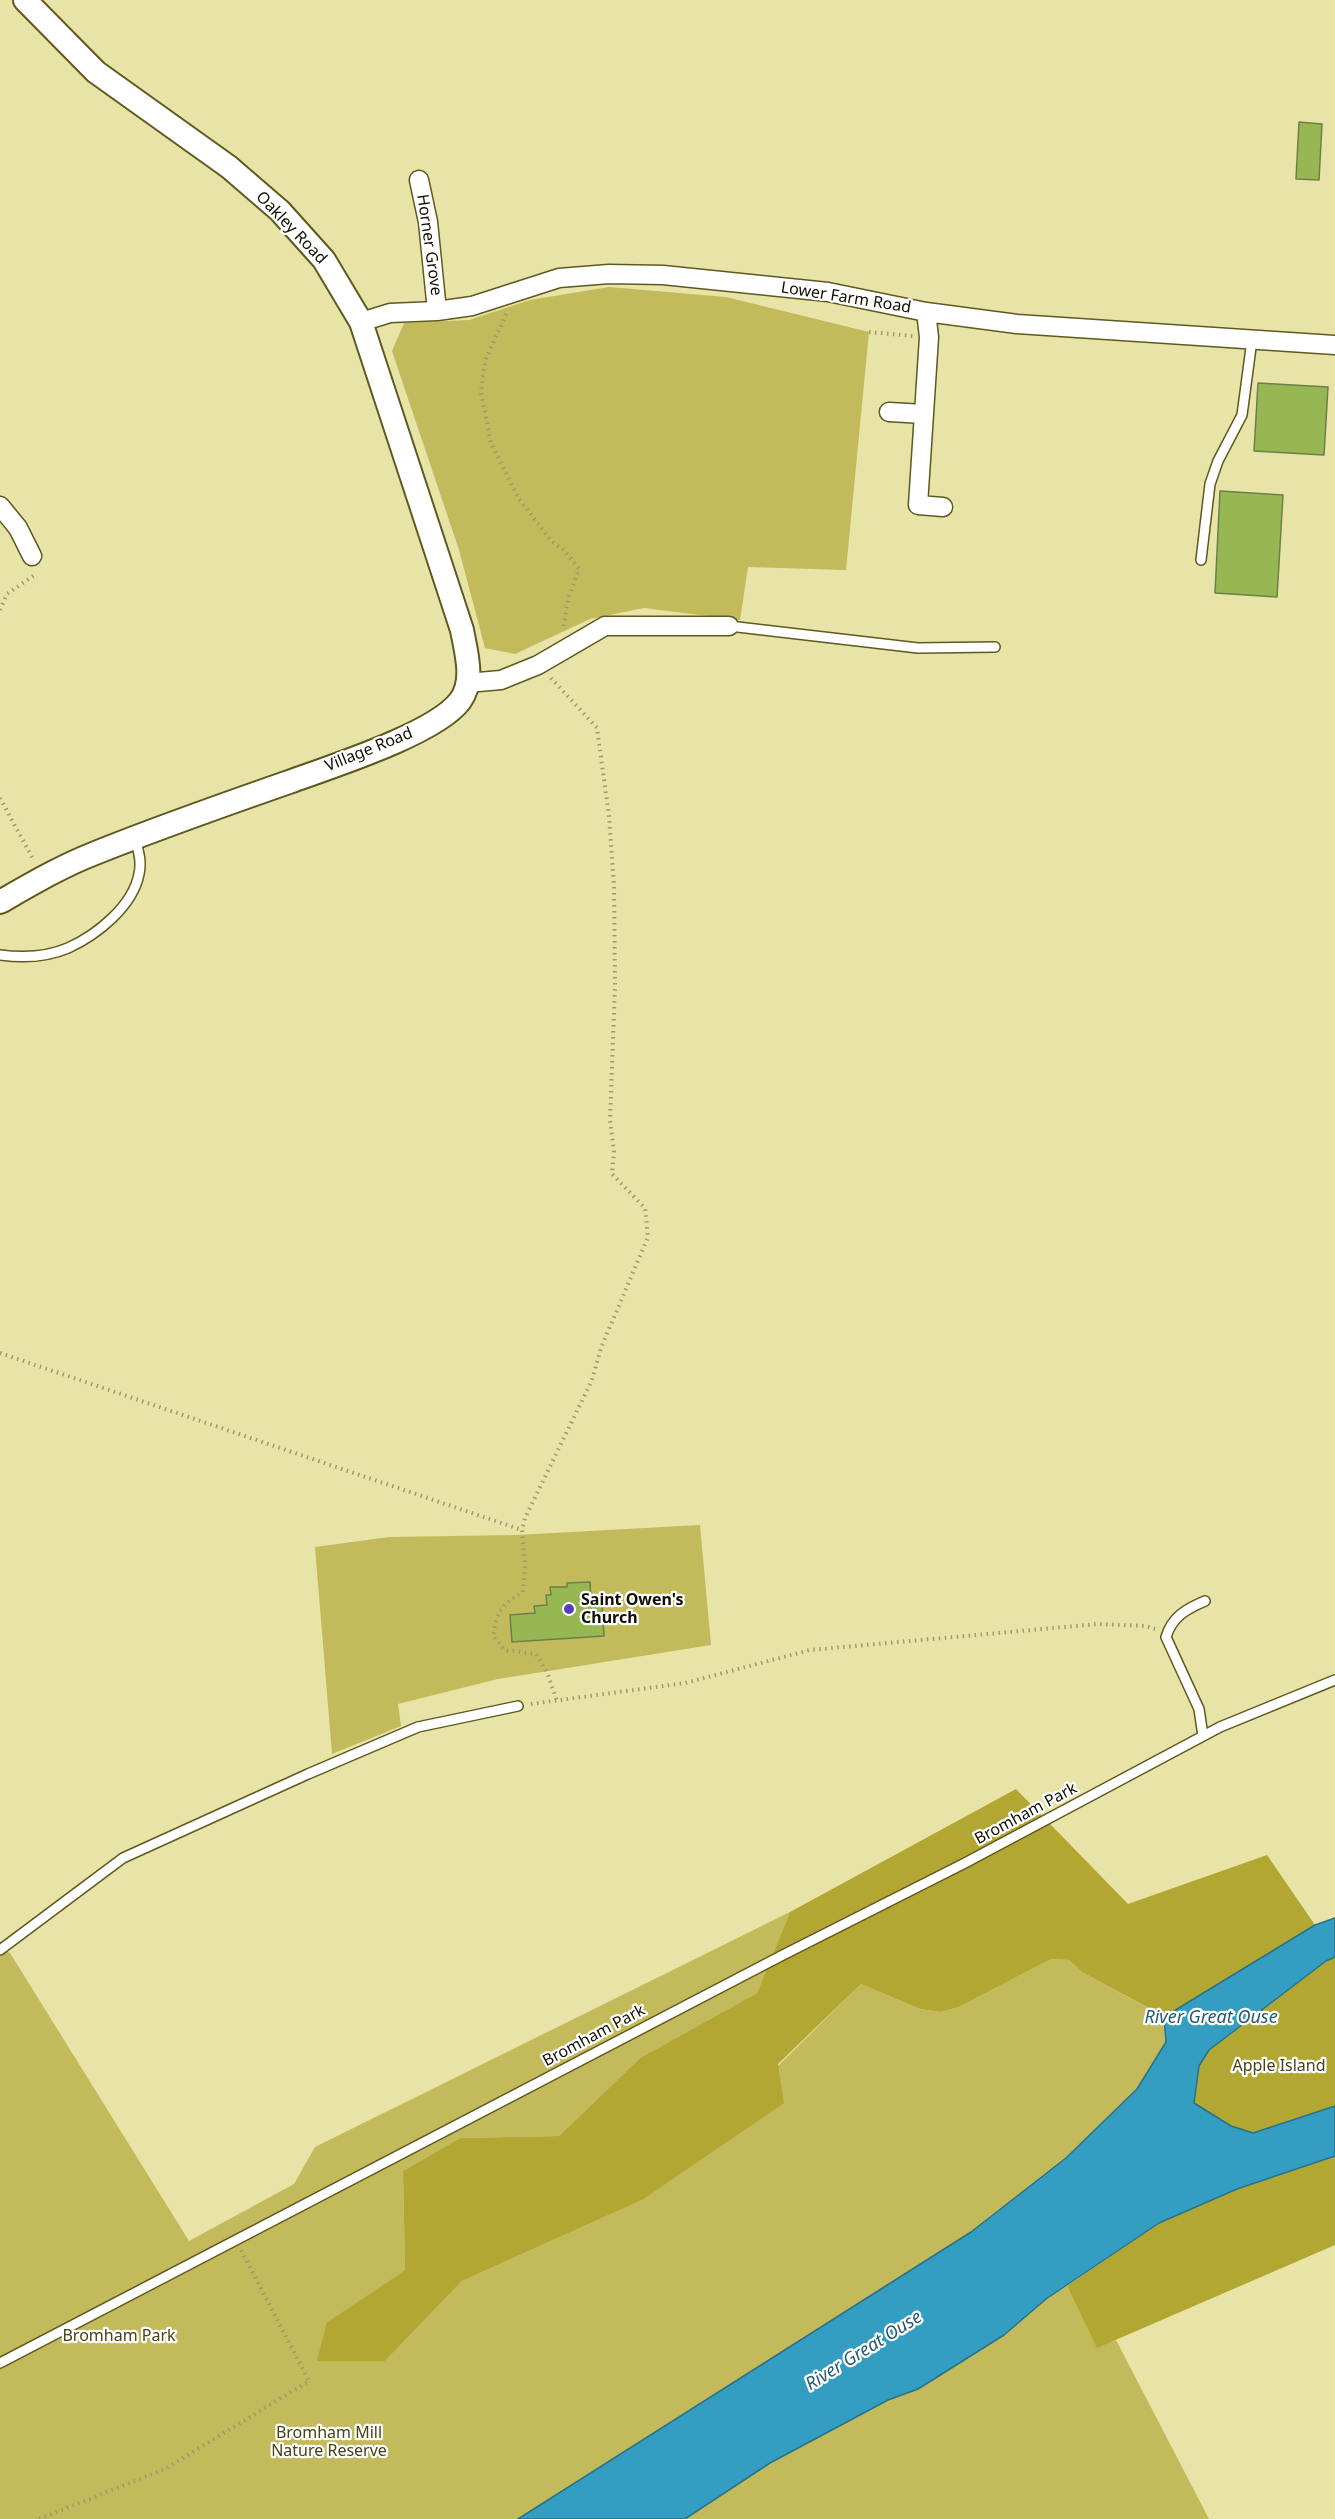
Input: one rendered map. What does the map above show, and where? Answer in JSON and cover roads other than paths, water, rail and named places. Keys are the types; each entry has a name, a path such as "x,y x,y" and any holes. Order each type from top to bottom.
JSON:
{"street":[{"name":"Oakley Road","path":"25,0 96,72 229,167 280,211 324,260 361,321 462,630 468,670 467,683"},
{"name":"Horner Grove","path":"419,180 428,222 437,311"},
{"name":"Lower Farm Road","path":"361,321 390,313 437,311 472,306 508,292 559,278 609,274 663,275 828,292 926,312 1017,324 1335,345"},
{"path":"926,312 929,337 918,505 943,507"},
{"path":"889,412 924,414"},
{"path":"0,506 18,528 32,556"},
{"path":"467,683 501,680 538,665 605,626 729,626"},
{"name":"Village Road","path":"0,902 43,877 135,838 365,755 428,726 447,714 461,700 467,683"}],"lane":[{"path":"1201,560 1208,493 1213,471 1242,415 1252,340"},
{"path":"729,626 918,648 995,647"},
{"path":"0,955 18,957 46,954 67,948 105,924 122,908 136,888 141,858 135,838"},
{"path":"1203,1736 1199,1709 1166,1637 1169,1627 1178,1615 1205,1601"},
{"name":"Bromham Park","path":"0,2363 623,2037 965,1863 1203,1736 1335,1680"},
{"path":"0,1950 123,1858 418,1727 518,1706"}],"water":[{"name":"River Great Ouse","path":"1335,1918 1335,1957 1326,1961 1209,2050 1199,2066 1194,2103 1231,2126 1253,2133 1335,2106 1335,2156 1237,2189 1159,2223 1046,2299 1004,2335 918,2389 888,2400 770,2463 685,2519 518,2519 971,2232 1066,2158 1137,2089 1166,2042 1164,2017 1315,1925"}],"place":[{"name":"Saint Owen's Church","path":"569,1609"}],"park label":[{"name":"Apple Island","path":"1279,2066"},
{"name":"Bromham Mill Nature Reserve","path":"329,2442"}]}
